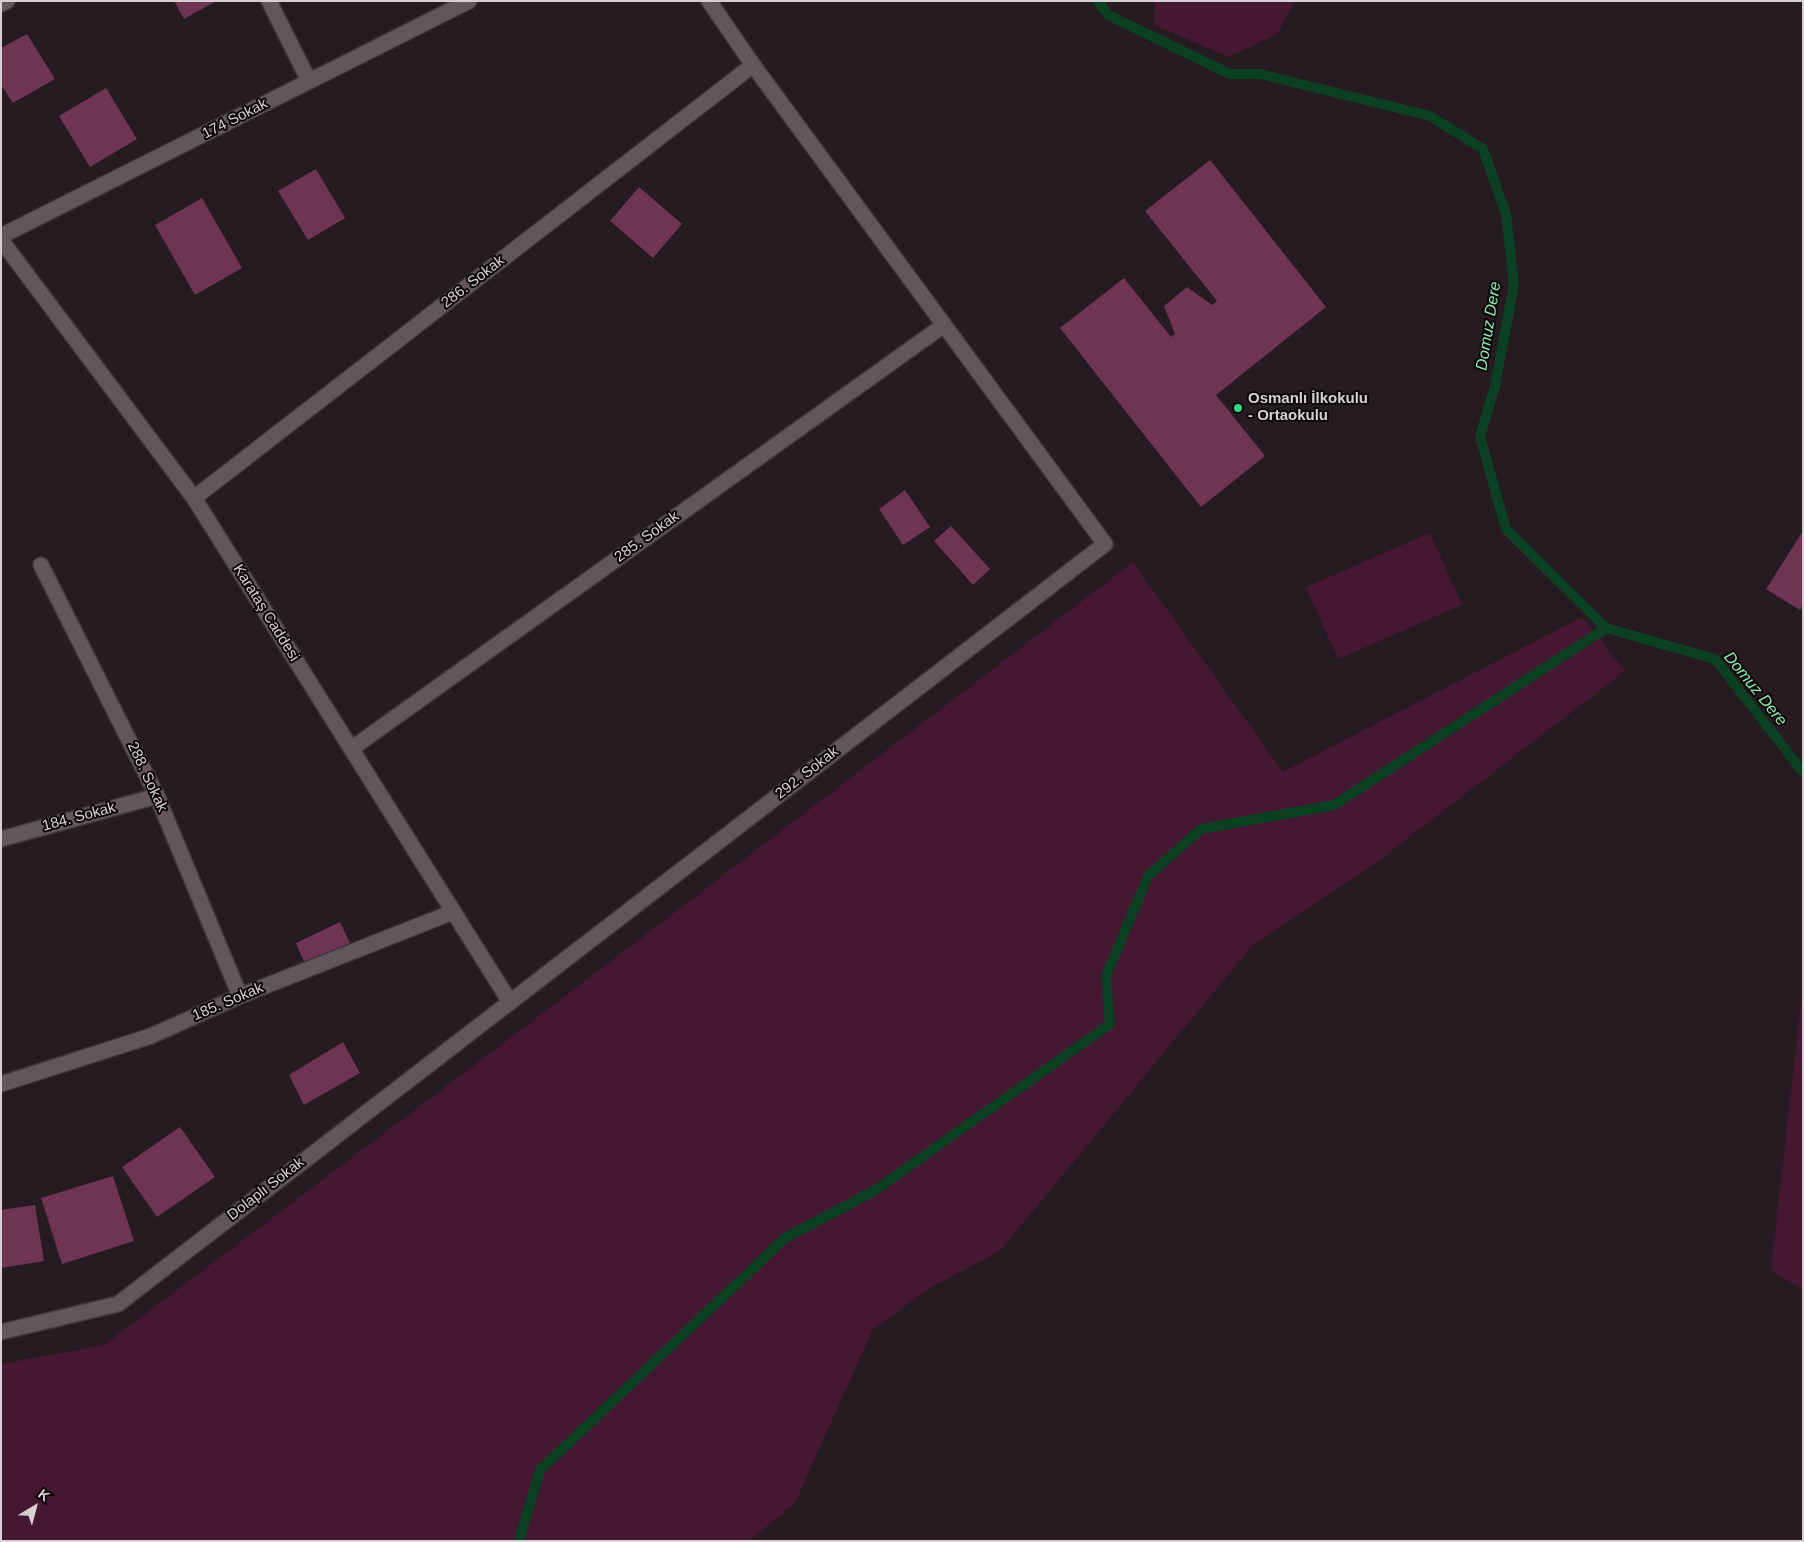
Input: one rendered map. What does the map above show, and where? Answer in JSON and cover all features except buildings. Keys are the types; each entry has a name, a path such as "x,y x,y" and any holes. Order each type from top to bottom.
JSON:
{"street":[{"path":"1,4 7,1"},
{"path":"269,1 309,82"},
{"name":"174 Sokak","path":"1,236 469,1"},
{"path":"709,1 752,65 944,325"},
{"name":"286. Sokak","path":"194,498 752,65"},
{"name":"Karataş Caddesi","path":"1,240 194,498 510,1002"},
{"name":"292. Sokak","path":"510,1002 1105,544 944,325"},
{"name":"285. Sokak","path":"351,749 944,325"},
{"name":"288. Sokak","path":"41,565 157,796 240,996"},
{"name":"184. Sokak","path":"1,839 157,796"},
{"name":"185. Sokak","path":"1,1084 151,1036 240,996 453,912"},
{"name":"Dolaplı Sokak","path":"1,1332 118,1304 510,1002"}],"shaded area":[{"path":"1155,1 1295,1 1277,34 1229,57 1154,25"},
{"path":"1430,533 1462,605 1338,659 1306,587"},
{"path":"1133,562 1283,772 1582,617 1625,671 1373,865 1252,946 1000,1251 930,1288 873,1329 795,1503 749,1541 1,1541 1,1364 104,1345 526,1026"},
{"path":"1803,985 1803,1290 1771,1270"}],"waterway":[{"name":"Domuz Dere","path":"1098,1 1108,15 1230,74 1260,74 1430,116 1483,149 1506,214 1514,284 1495,386 1480,437 1506,529 1606,628 1715,659 1803,772"},
{"path":"519,1541 540,1470 785,1238 874,1191 1110,1024 1106,976 1148,876 1201,829 1334,805 1606,628"}],"place":[{"name":"Osmanlı İlkokulu - Ortaokulu","path":"1238,408"}]}
